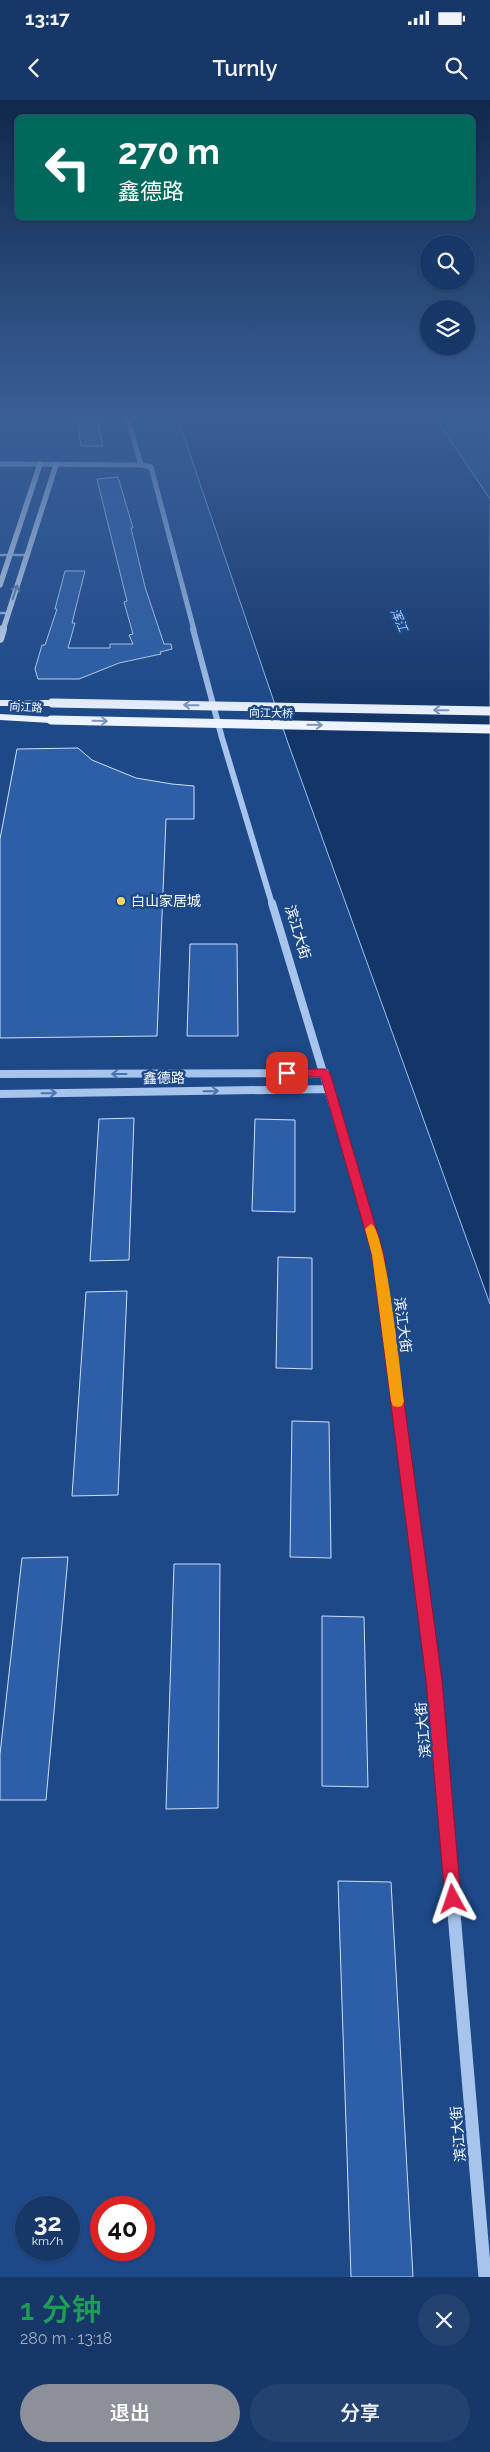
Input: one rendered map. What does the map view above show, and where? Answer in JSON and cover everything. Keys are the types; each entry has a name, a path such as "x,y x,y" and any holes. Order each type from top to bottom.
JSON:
{"main road":[{"path":"0,585 22,518"},
{"path":"0,639 38,518"},
{"name":"向江路","path":"0,703 52,703"},
{"name":"向江大桥","path":"52,703 490,711"},
{"name":"向江路","path":"0,717 51,720"},
{"name":"向江大桥","path":"51,720 490,729"}],"street":[{"name":"滨江大街","path":"164,518 222,738 325,1073 378,1255 434,1680 485,2277"},
{"path":"0,555 26,555"},
{"path":"0,613 8,613"},
{"name":"鑫德路","path":"0,1074 325,1073"},
{"name":"鑫德路","path":"0,1094 329,1088"}],"water":[{"name":"浑江","path":"211,518 490,518 490,1304 288,743"}],"building":[{"path":"106,518 130,518 145,587 164,644 171,644 172,649 160,652 161,654 119,663 79,679 38,679 35,669 42,645 45,645 57,609 55,609 65,571 85,571 68,648 110,648 110,644 133,644 129,635 133,634 124,602 127,601"},
{"path":"78,748 92,760 136,778 194,786 194,819 166,819 157,1036 0,1038 0,839 17,749"},
{"path":"190,944 237,944 238,1036 187,1036"},
{"path":"134,1118 129,1260 90,1261 99,1119"},
{"path":"255,1119 295,1120 295,1212 252,1211"},
{"path":"278,1257 312,1258 312,1369 276,1368"},
{"path":"127,1291 118,1495 72,1496 86,1292"},
{"path":"292,1421 329,1422 331,1558 290,1557"},
{"path":"68,1557 46,1800 0,1800 0,1754 22,1558"},
{"path":"174,1564 220,1564 218,1808 166,1809"},
{"path":"322,1616 364,1617 368,1787 322,1786"},
{"path":"338,1881 391,1882 413,2277 351,2277"}],"slow traffic":[{"path":"371,1229 378,1255 398,1401"}],"place":[{"name":"白山家居城","path":"121,901"}],"route":[{"path":"287,1073 325,1073 378,1255 434,1680 453,1899"}]}
